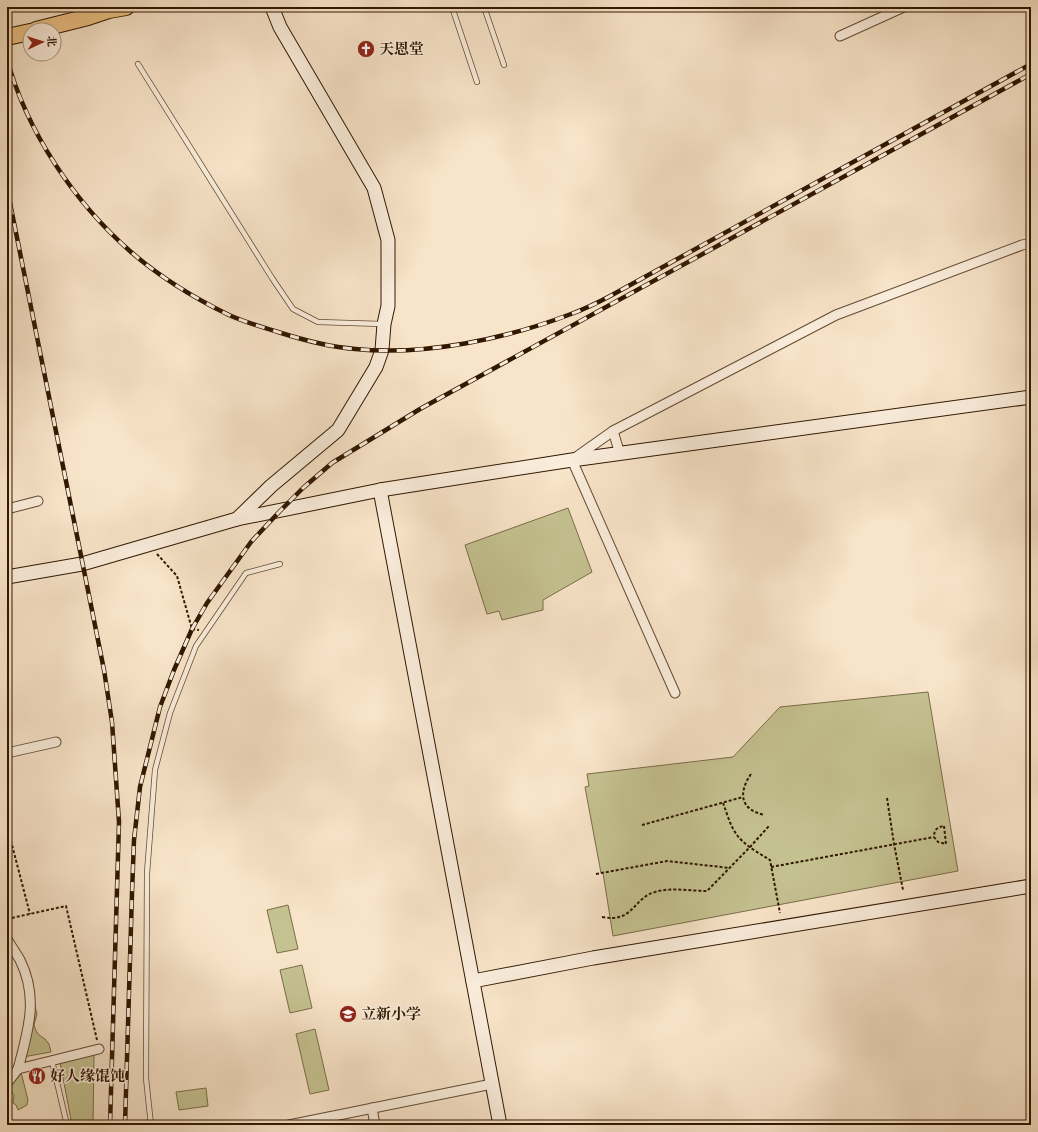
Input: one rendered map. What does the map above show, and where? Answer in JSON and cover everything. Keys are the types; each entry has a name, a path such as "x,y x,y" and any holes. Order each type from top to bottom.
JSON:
{"highway":[{"path":"62,24 109,10 126,7"},
{"path":"7,37 22,34"}],"street":[{"path":"237,519 271,486 338,430 376,367 382,350 384,324 388,306 388,240 374,188 280,27 272,7"},
{"path":"840,36 904,7"},
{"path":"572,460 613,431 836,315 965,266 1031,243"},
{"path":"7,577 82,564 237,519 380,490 572,460 1031,397"},
{"path":"613,431 620,454"},
{"path":"572,460 675,693"},
{"path":"380,490 500,1125"},
{"path":"7,509 38,501"},
{"path":"7,754 56,742"},
{"path":"473,981 593,958 1031,886"},
{"path":"7,939 20,961 28,982 31,1001 29,1026 18,1069 7,1083"},
{"path":"18,1069 99,1049"},
{"path":"288,1125 492,1084"},
{"path":"372,1108 374,1125"}],"lane":[{"path":"452,7 477,82"},
{"path":"484,7 504,65"},
{"path":"138,64 293,309 318,322 384,324"},
{"path":"151,1125 146,1078 146,881 155,777 170,713 196,646 246,573 280,564"},
{"path":"52,1061 67,1125"}],"path":[{"path":"156,553 176,576 192,629 206,631"},
{"path":"751,774 744,787 743,797 745,804 751,810 765,815"},
{"path":"642,825 743,797"},
{"path":"887,798 902,890"},
{"path":"722,803 738,836 750,847 770,860 780,913"},
{"path":"7,826 30,914"},
{"path":"602,917 621,917 630,913 646,896 654,892 667,890 707,891 769,826"},
{"path":"944,826 946,844 938,842 934,837 938,827 944,826"},
{"path":"771,867 934,837"},
{"path":"596,874 666,861 730,868"},
{"path":"7,919 66,906 99,1049"}],"shaded area":[{"path":"568,508 592,572 543,600 543,610 502,620 499,611 487,614 465,545"},
{"path":"928,692 958,871 613,936 603,873 601,873 585,787 589,786 587,774 733,757 780,707"},
{"path":"288,905 298,949 277,953 267,910"},
{"path":"302,965 312,1008 290,1013 280,970"},
{"path":"34,1003 37,1014 34,1025 36,1031 49,1044 51,1052 23,1057"},
{"path":"315,1029 329,1090 310,1094 296,1034"},
{"path":"94,1054 93,1125 72,1125 60,1062"},
{"path":"21,1072 28,1100 27,1105 18,1110 16,1105 13,1103 14,1095 7,1086"},
{"path":"206,1088 208,1106 179,1110 176,1092"}],"railway":[{"path":"7,59 27,113 55,164 90,211 110,232 142,261 190,294 241,320 316,343 336,347 382,351 437,348 465,344 520,331 587,308 1031,64"},
{"path":"125,1125 134,840 140,787 160,707 192,629 207,603 251,542 303,488 332,463 420,409 1031,74"},
{"path":"7,188 104,670 112,722 119,822 110,1125"}],"place":[{"name":"天恩堂","path":"366,49"},
{"name":"立新小学","path":"348,1014"},
{"name":"好人缘馄饨","path":"37,1076"}]}
